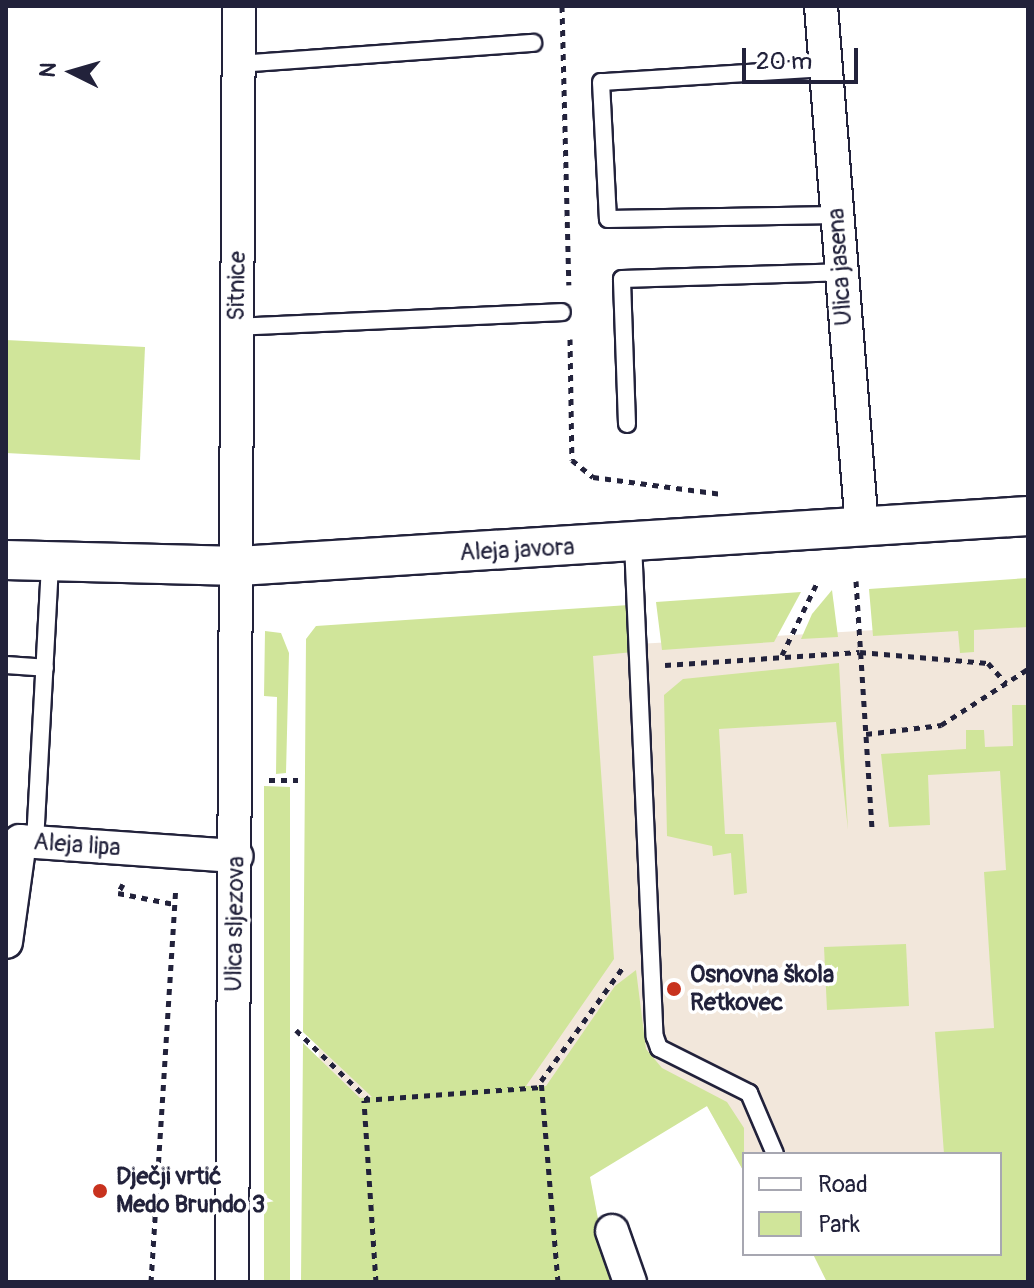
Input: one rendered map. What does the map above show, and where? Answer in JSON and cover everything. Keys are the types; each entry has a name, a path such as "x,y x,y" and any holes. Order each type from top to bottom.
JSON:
{"street":[{"name":"Sitnice","path":"239,6 236,327 239,566"},
{"name":"Ulica jasena","path":"821,6 862,528"},
{"name":"Aleja javora","path":"6,560 239,566 1028,516"},
{"name":"Ulica sljezova","path":"232,1282 239,566"},
{"name":"Aleja lipa","path":"6,942 21,841 236,856"},
{"path":"612,1231 630,1282"}],"lane":[{"path":"239,64 533,43"},
{"path":"826,68 601,82 608,219 836,215"},
{"path":"627,424 622,279 840,272"},
{"path":"236,327 567,311"},
{"path":"633,543 642,667 650,955 659,1048 749,1093 774,1152"},
{"path":"21,841 45,668 50,562"},
{"path":"6,665 45,668"}],"path":[{"path":"562,6 572,460 593,477 734,496"},
{"path":"782,655 818,581"},
{"path":"856,581 872,829"},
{"path":"642,667 860,652 988,663 1006,683"},
{"path":"866,734 941,725 1028,669"},
{"path":"134,884 118,886 118,893 174,904"},
{"path":"151,1282 176,886 168,885"},
{"path":"558,1282 542,1087 630,957 650,955"},
{"path":"296,1030 368,1099 376,1282"},
{"path":"368,1099 542,1087"}],"shaded area":[{"name":"Osnovna škola Retkovec","path":"1028,621 1028,1282 827,1282 814,1256 1002,1256 1002,1152 742,1152 742,1168 707,1106 588,1169 610,1282 319,1282 318,663"}],"green space":[{"path":"6,340 145,347 140,460 6,453"},
{"path":"1028,578 1028,627 974,630 974,652 960,653 958,631 873,636 869,589"},
{"path":"832,590 838,637 801,639 812,614"},
{"path":"801,592 774,642 662,650 656,602"},
{"path":"629,605 633,652 593,656 614,959 526,1086 546,1086 615,986 636,970 646,1049 662,1068 727,1102 744,1128 744,1152 742,1168 707,1106 590,1177 610,1282 301,1282 303,1043 360,1098 372,1097 303,1032 306,639 316,626"},
{"path":"265,631 281,633 289,653 286,773 276,774 277,697 264,696"},
{"path":"839,663 848,830 836,722 719,729 725,834 743,834 747,893 734,895 731,853 713,856 712,846 667,836 664,695 683,679"},
{"path":"1012,705 1028,705 1028,1282 827,1282 814,1256 1002,1256 1002,1152 944,1152 935,1032 994,1028 984,872 1006,870 1000,771 928,775 930,825 889,827 881,754 966,749 966,730 984,730 985,747 1013,746"},
{"path":"264,786 290,787 290,1282 264,1282"},
{"path":"906,944 909,1006 827,1010 824,947"}],"place":[{"name":"Osnovna škola Retkovec","path":"674,989"},
{"name":"Dječji vrtić Medo Brundo 3","path":"100,1191"}]}
